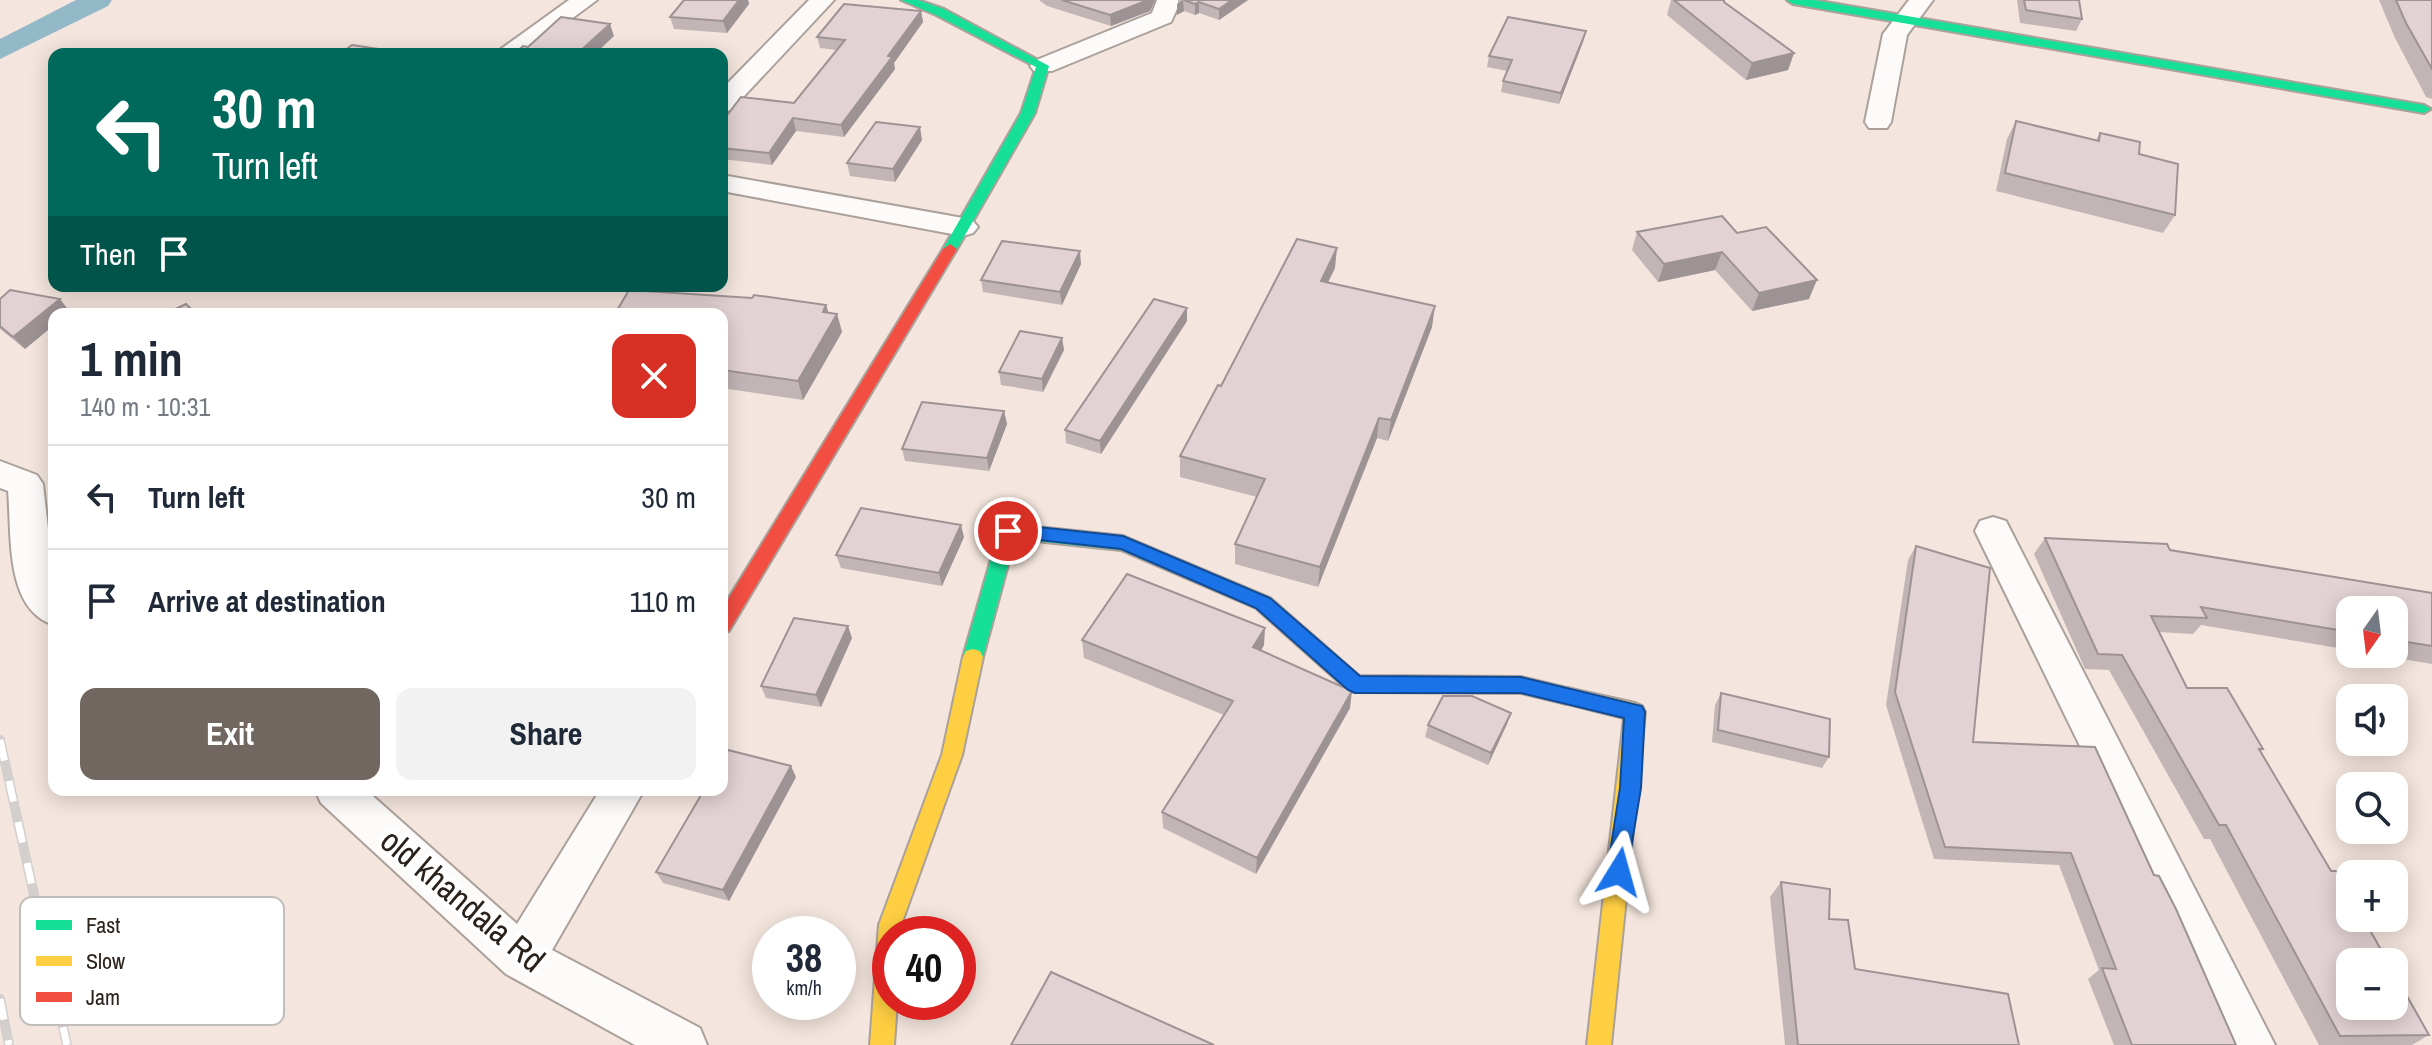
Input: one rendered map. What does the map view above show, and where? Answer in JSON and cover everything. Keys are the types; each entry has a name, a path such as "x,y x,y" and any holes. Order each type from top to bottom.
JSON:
{"street":[{"path":"516,48 585,0"},
{"path":"728,98 822,0"},
{"path":"907,0 940,12 1043,66"},
{"path":"728,616 963,227 1028,113 1043,66 1162,17 1169,0"},
{"path":"1793,0 1914,10 2424,109"},
{"path":"1878,122 1895,34 1914,10"},
{"path":"728,184 963,227"},
{"path":"0,474 25,484 35,585 48,602"},
{"path":"882,1045 890,925 952,755 978,631 1008,531 1123,543 1263,603 1355,684 1521,685 1635,712 1631,788 1602,984 1599,1045"},
{"path":"1993,531 2251,1045"},
{"name":"old khandala Rd","path":"343,796 522,958 683,1045"},
{"path":"522,958 619,796"}],"building":[{"path":"684,0 739,0 723,21 670,17"},
{"path":"1062,0 1148,0 1110,15"},
{"path":"1184,0 1232,0 1219,9"},
{"path":"1674,0 1724,0 1794,53 1752,63"},
{"path":"2024,0 2079,0 2082,19 2026,10"},
{"path":"2396,0 2432,0 2432,69 2406,23"},
{"path":"844,4 921,11 888,56 892,57 841,125 793,118 769,153 728,149 728,114 741,97 794,103 845,40 817,37"},
{"path":"561,17 610,24 584,48 521,48 528,47"},
{"path":"1508,17 1586,31 1561,93 1503,81 1512,60 1489,56"},
{"path":"2016,121 2099,141 2100,133 2140,142 2139,154 2178,164 2175,215 2005,173"},
{"path":"876,122 920,127 893,169 847,163"},
{"path":"1722,216 1737,233 1766,227 1817,280 1759,293 1722,252 1664,264 1637,232"},
{"path":"1297,239 1337,248 1321,281 1435,306 1391,420 1379,418 1320,567 1235,544 1265,479 1180,456 1218,385 1221,386"},
{"path":"1002,241 1080,251 1060,292 981,280"},
{"path":"10,290 60,299 13,337 0,326 0,299"},
{"path":"628,292 660,292 752,298 754,295 826,305 823,312 837,314 798,381 728,371 728,308 618,308"},
{"path":"1154,299 1187,308 1100,441 1065,430"},
{"path":"1020,331 1062,338 1042,379 999,372"},
{"path":"922,402 1004,411 987,458 902,449"},
{"path":"861,508 961,525 939,573 836,555"},
{"path":"2045,538 2167,544 2170,550 2432,593 2432,646 2408,642 2408,596 2336,596 2336,630 2201,607 2207,618 2151,616 2187,688 2227,688 2331,871 2336,871 2336,932 2371,932 2380,948 2336,948 2336,1020 2408,1020 2408,998 2429,1035 2340,1036 2226,825 2219,825 2122,655 2098,654"},
{"path":"1916,546 1990,568 1973,742 2095,747 2154,875 2159,876 2176,909 2236,1045 2132,1045 2102,968 2116,969 2071,853 1945,847 1895,692"},
{"path":"1127,574 1265,628 1253,647 1352,691 1257,858 1162,812 1233,701 1082,640"},
{"path":"794,618 848,626 816,695 761,686"},
{"path":"1721,693 1830,719 1829,757 1718,730"},
{"path":"1443,696 1472,696 1511,713 1491,753 1428,725"},
{"path":"728,750 791,766 723,890 656,872 700,796 728,796"},
{"path":"1781,882 1830,889 1829,919 1848,920 1855,969 2008,994 2019,1045 1798,1045"},
{"path":"1051,972 1214,1045 1011,1045"}],"waterway":[{"path":"0,50 98,0"}],"railway":[{"path":"0,740 34,897"},
{"path":"0,999 9,1045"},
{"path":"63,1025 67,1045"}],"traffic: fast":[{"path":"907,0 940,12 1043,66 1028,113 950,249"},
{"path":"1793,0 2424,109"},
{"path":"973,657 1008,531 1123,543 1263,603 1355,684 1521,685 1567,696"}],"traffic: slow":[{"path":"882,1045 890,925 952,755 973,657"},
{"path":"1567,696 1635,712 1599,1045"}],"traffic: jam":[{"path":"728,616 950,249"}],"route":[{"path":"1008,531 1123,543 1263,603 1355,684 1521,685 1635,712 1631,788 1619,872"}]}
